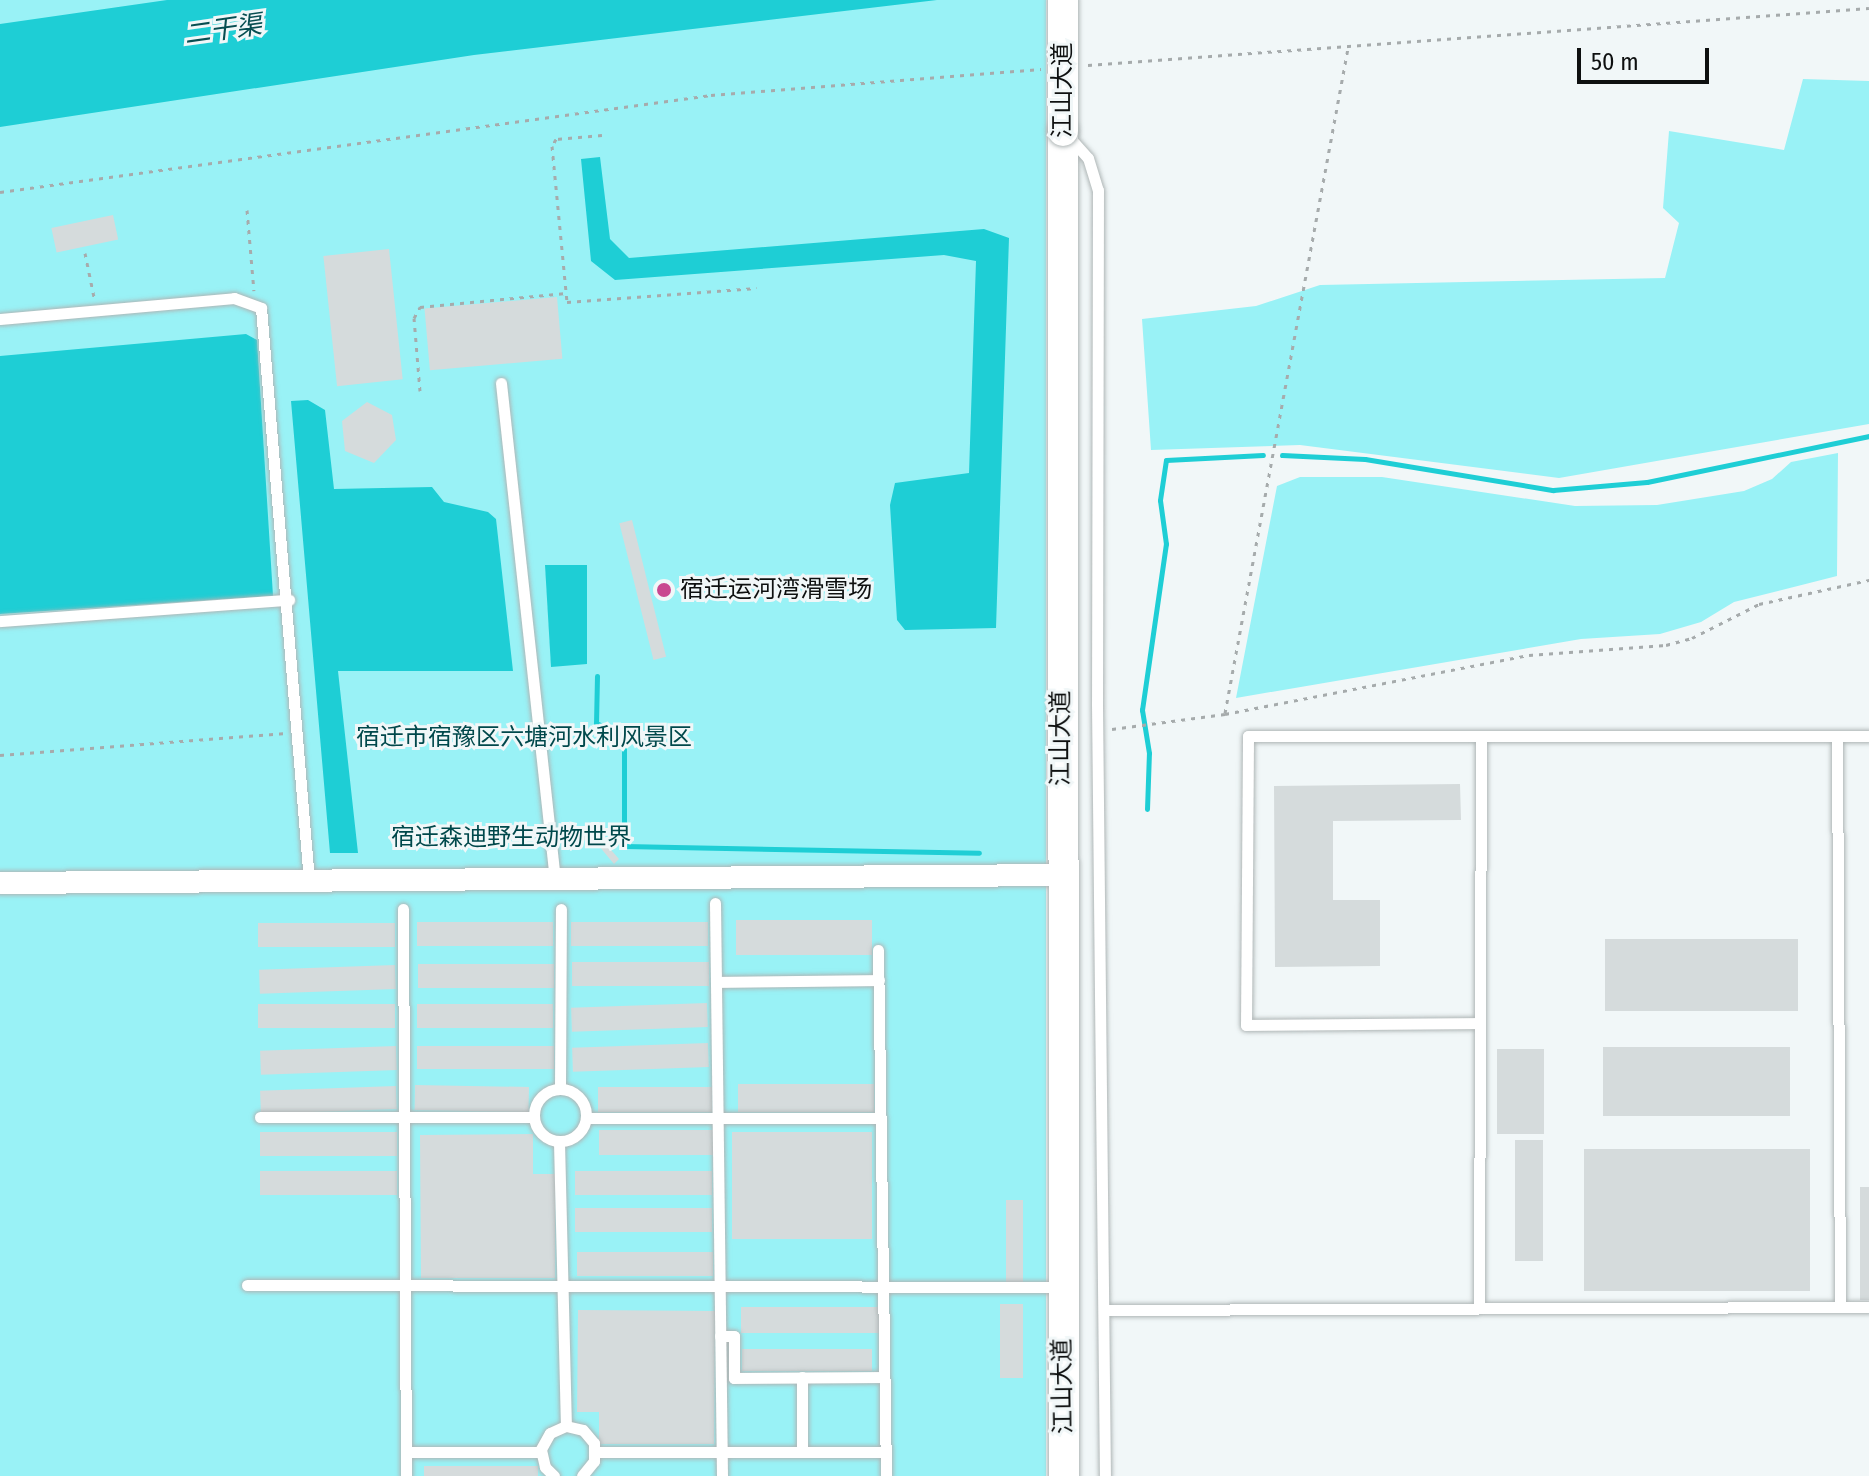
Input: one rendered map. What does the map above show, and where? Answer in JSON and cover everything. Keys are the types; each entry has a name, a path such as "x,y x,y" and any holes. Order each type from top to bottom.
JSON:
{"main road":[{"name":"江山大道","path":"1063,0 1060,875 1064,1476"}],"street":[{"path":"0,883 1060,875"}],"lane":[{"path":"1063,131 1088,158 1098,190 1098,731 1106,1310 1105,1476"},
{"path":"0,319 234,298 255,303 265,318 309,882"},
{"path":"501,383 555,881"},
{"path":"0,621 289,600"},
{"path":"1480,1023 1246,1025 1248,736 1869,736"},
{"path":"1479,1308 1481,736"},
{"path":"1837,736 1840,1307"},
{"path":"715,903 722,1476"},
{"path":"403,909 406,1476"},
{"path":"560,1089 561,909"},
{"path":"878,950 886,1476"},
{"path":"716,982 879,980"},
{"path":"560,1089 580,1098 586,1118 576,1136 559,1142 543,1136 534,1117 541,1097 560,1089"},
{"path":"260,1117 534,1117"},
{"path":"586,1118 881,1118"},
{"path":"559,1142 566,1426"},
{"path":"247,1285 1062,1287"},
{"path":"1106,1310 1869,1307"},
{"path":"720,1336 734,1336 734,1378 884,1377"},
{"path":"802,1377 802,1452"},
{"path":"541,1452 550,1433 566,1426 583,1430 596,1452"},
{"path":"406,1452 541,1452"},
{"path":"541,1452 554,1476"},
{"path":"596,1452 885,1452"},
{"path":"582,1476 596,1452"}],"path":[{"path":"1078,66 1869,8"},
{"path":"1225,714 1348,48"},
{"path":"0,192 711,95 1046,69"},
{"path":"602,135 556,139 552,146 567,302 756,288"},
{"path":"247,210 255,303"},
{"path":"85,253 98,310"},
{"path":"420,391 414,318 420,307 566,293"},
{"path":"1098,731 1225,714 1529,655 1666,645 1692,638 1759,604 1869,580"},
{"path":"0,755 299,732"}],"green space":[{"name":"宿迁市宿豫区六塘河水利风景区","path":"0,0 1046,0 1046,1476 0,1476"},
{"path":"1803,79 1869,81 1869,424 1559,478 1300,445 1151,450 1142,319 1256,306 1320,285 1665,278 1679,223 1663,208 1669,131 1784,150"},
{"path":"1838,453 1837,576 1734,602 1701,622 1660,634 1581,639 1236,698 1277,486 1300,477 1382,477 1575,506 1657,505 1744,491 1772,479 1791,462"}],"water":[{"name":"二干渠","path":"167,0 937,0 474,55 0,127 0,24"},
{"path":"600,157 610,239 629,258 984,229 1009,238 996,628 905,630 897,620 890,505 895,483 969,473 976,261 944,255 615,280 591,261 581,159"},
{"path":"246,334 257,340 273,596 0,614 0,356"},
{"path":"308,400 325,410 334,489 432,487 444,502 488,512 496,519 513,671 338,671 358,853 330,853 291,401"},
{"path":"545,565 587,565 587,664 551,667"}],"building":[{"path":"113,215 118,239 57,253 51,228"},
{"path":"389,249 403,379 337,386 323,256"},
{"path":"557,297 562,359 430,370 425,309"},
{"path":"367,402 392,415 396,440 374,463 345,451 342,421"},
{"path":"632,520 666,657 653,660 619,523"},
{"path":"1460,784 1461,820 1333,821 1333,900 1380,900 1380,966 1275,967 1274,786"},
{"path":"597,834 619,859 614,864 594,840 565,841 565,835"},
{"path":"736,920 872,920 872,955 736,955"},
{"path":"417,922 553,922 553,946 417,946"},
{"path":"571,922 708,922 708,946 571,946"},
{"path":"258,923 395,923 395,947 258,947"},
{"path":"1605,939 1798,939 1798,1011 1605,1011"},
{"path":"572,962 709,962 709,986 572,986"},
{"path":"418,964 554,964 554,988 418,988"},
{"path":"395,965 396,989 260,994 259,970"},
{"path":"707,1003 708,1027 572,1032 571,1008"},
{"path":"258,1004 395,1004 395,1028 258,1028"},
{"path":"417,1004 553,1004 553,1028 417,1028"},
{"path":"708,1043 709,1067 573,1072 572,1048"},
{"path":"396,1046 397,1070 261,1075 260,1051"},
{"path":"417,1046 554,1046 554,1069 417,1069"},
{"path":"1603,1047 1790,1047 1790,1116 1603,1116"},
{"path":"1497,1049 1544,1049 1544,1134 1497,1134"},
{"path":"738,1084 874,1084 874,1112 738,1112"},
{"path":"415,1085 529,1087 529,1112 415,1110"},
{"path":"396,1086 397,1109 261,1114 260,1091"},
{"path":"598,1087 712,1087 712,1112 598,1112"},
{"path":"599,1130 713,1130 713,1155 599,1155"},
{"path":"260,1132 397,1132 397,1156 260,1156"},
{"path":"732,1132 872,1132 872,1239 732,1239"},
{"path":"533,1134 533,1174 555,1174 555,1278 421,1278 420,1135"},
{"path":"1515,1140 1543,1140 1543,1261 1515,1261"},
{"path":"1584,1149 1810,1149 1810,1291 1584,1291"},
{"path":"260,1171 397,1171 397,1195 260,1195"},
{"path":"575,1171 712,1171 712,1195 575,1195"},
{"path":"1860,1187 1869,1187 1869,1300 1860,1300"},
{"path":"1006,1200 1023,1200 1023,1282 1006,1282"},
{"path":"575,1208 712,1208 712,1232 575,1232"},
{"path":"577,1252 713,1252 713,1276 577,1276"},
{"path":"1000,1304 1023,1304 1023,1378 1000,1378"},
{"path":"741,1307 879,1307 879,1333 741,1333"},
{"path":"578,1310 715,1311 714,1444 599,1444 599,1412 577,1412"},
{"path":"742,1349 872,1349 872,1371 742,1371"},
{"path":"424,1466 538,1466 538,1476 424,1476"}],"waterway":[{"path":"1282,455 1365,459 1553,490 1647,482 1869,436"},
{"path":"1147,809 1149,753 1142,710 1166,544 1160,500 1166,460 1263,455"},
{"path":"597,676 596,723 624,736 624,846 979,853"}],"place":[{"name":"宿迁运河湾滑雪场","path":"664,590"}],"park label":[{"name":"宿迁森迪野生动物世界","path":"511,838"}]}
